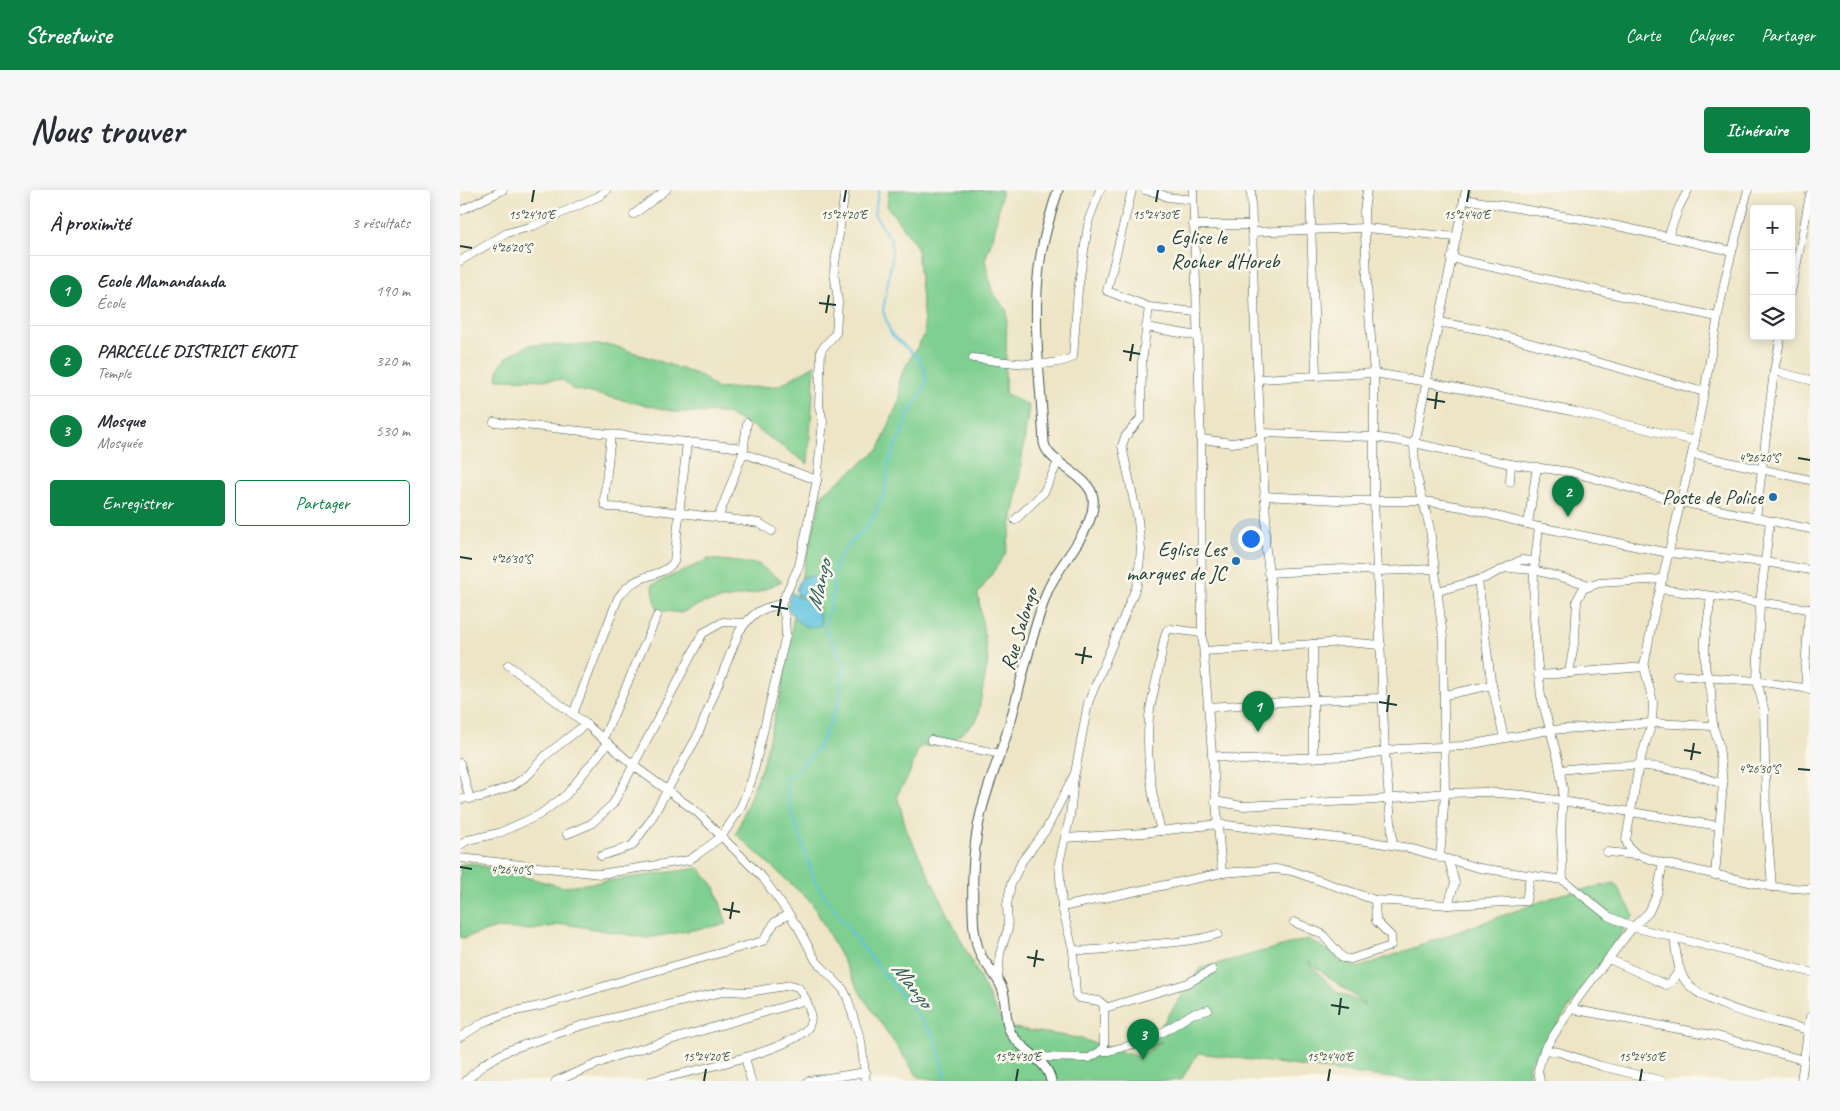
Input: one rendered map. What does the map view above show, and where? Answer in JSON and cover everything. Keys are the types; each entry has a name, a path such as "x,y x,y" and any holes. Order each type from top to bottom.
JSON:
{"street":[{"path":"460,211 503,190"},
{"path":"460,261 505,234 533,226 598,196 606,190"},
{"path":"634,214 666,190"},
{"path":"460,858 600,874 690,860 721,837 740,809 752,779 786,635 786,617 781,604 799,566 817,480 823,421 819,406 821,350 836,333 838,302 834,271 845,190"},
{"name":"Rue Salongo","path":"1051,1081 1045,1067 1020,1045 1009,1028 998,980 980,955 974,929 973,911 976,840 980,817 1001,754 1048,590 1087,527 1091,515 1093,498 1090,489 1049,453 1044,443 1037,312 1039,266 1058,190"},
{"path":"973,358 1011,363 1039,363 1073,357 1078,290 1086,235 1090,215 1100,190"},
{"path":"1132,190 1107,290 1108,293 1149,307 1197,312"},
{"path":"1145,190 1159,192 1167,197 1193,200"},
{"path":"1193,190 1201,439 1202,633 1222,873"},
{"path":"1251,190 1268,573 1273,603 1275,645"},
{"path":"1310,190 1316,376"},
{"path":"1367,190 1364,211 1368,302 1374,373 1374,501 1382,645 1385,752 1393,846"},
{"path":"1440,858 1444,793 1445,695 1443,636 1430,529 1415,468 1414,444 1466,190"},
{"path":"1668,237 1679,206 1688,190"},
{"path":"1637,855 1628,846 1626,840 1639,764 1652,724 1653,702 1644,667 1660,589 1695,441 1717,317 1748,190"},
{"path":"1795,272 1810,195"},
{"path":"1464,199 1532,210 1732,251"},
{"path":"1193,225 1252,228 1366,228 1455,237"},
{"path":"1451,258 1717,317"},
{"path":"1101,1051 1104,1045 1105,1008 1102,1002 1079,998 1076,994 1073,950 1062,907 1059,863 1088,703 1105,657 1137,585 1141,550 1138,520 1122,446 1124,437 1141,418 1142,362 1149,307"},
{"path":"1438,322 1493,332 1704,392"},
{"path":"1146,327 1198,336"},
{"path":"1756,518 1774,371 1780,340"},
{"path":"1774,371 1810,380"},
{"path":"1258,379 1374,373 1571,411 1695,441"},
{"path":"494,422 687,442 744,451 817,480"},
{"path":"718,518 744,451 747,423"},
{"path":"611,435 605,505 678,512 758,523 772,530"},
{"path":"1201,439 1232,443 1261,436 1373,437 1511,464 1571,472 1681,502 1810,529"},
{"path":"573,714 618,598 630,584 639,578 661,572 674,562 687,442"},
{"path":"1692,454 1810,480"},
{"path":"1015,520 1044,492 1059,460"},
{"path":"1510,482 1511,464"},
{"path":"1528,524 1536,467"},
{"path":"1264,496 1305,500 1424,501 1462,507 1539,527 1669,553 1765,562 1810,570"},
{"path":"1770,521 1760,603 1757,681 1764,709 1767,832 1772,887"},
{"path":"1539,527 1534,570 1533,618 1538,675 1544,714 1560,770 1563,802 1561,832 1563,880"},
{"path":"1438,591 1478,580 1522,560 1535,561"},
{"path":"1508,568 1534,570 1590,585"},
{"path":"1268,573 1343,569 1378,571 1434,570"},
{"path":"1569,673 1576,638 1577,600 1583,589 1590,585 1631,579 1663,578"},
{"path":"1478,580 1492,685 1504,738"},
{"path":"1660,589 1810,609 1804,670 1808,689 1757,681 1677,676"},
{"path":"1711,597 1704,658 1709,678 1713,726 1719,746 1723,784 1715,875"},
{"path":"601,856 632,846 650,821 697,737 739,632 745,623 760,609 781,604"},
{"path":"460,845 468,840 499,833 539,816 566,795 606,741 657,616"},
{"path":"567,834 581,830 601,816 613,804 703,632 723,622 745,623"},
{"path":"1161,831 1149,761 1149,728 1152,700 1163,643 1167,630 1171,628 1202,633"},
{"path":"1204,651 1345,642 1382,645"},
{"path":"1313,644 1313,758"},
{"path":"508,665 586,724 634,766 697,812 763,878 789,914 816,961 843,989 861,1041 866,1081"},
{"path":"1538,675 1644,667"},
{"path":"1445,695 1492,685"},
{"path":"1208,707 1312,700 1383,698"},
{"path":"460,799 494,794 514,785 529,774 546,755 586,724"},
{"path":"1212,755 1241,760 1313,758 1385,752 1398,749 1462,746 1550,730 1652,724 1713,726"},
{"path":"931,740 1001,754"},
{"path":"460,763 470,799"},
{"path":"1560,770 1639,764 1693,773 1723,784"},
{"path":"998,980 1000,954 1008,929 1007,905 1011,884 1022,861 1046,830 1075,773"},
{"path":"1215,801 1242,806 1444,793 1524,794 1563,802 1719,826"},
{"path":"1065,838 1161,831 1218,824 1393,846 1449,861 1563,880 1608,916 1633,927 1810,972"},
{"path":"1607,852 1637,855 1663,863 1772,887 1810,889"},
{"path":"1448,905 1455,883 1449,861"},
{"path":"1540,1081 1538,1070 1544,1050 1571,1008 1633,927 1649,912 1653,905 1663,863"},
{"path":"1062,907 1222,873 1275,868 1292,870 1375,900 1448,905 1526,901 1530,876"},
{"path":"1294,922 1322,934 1340,956 1351,959 1391,945 1391,936 1376,921 1375,900"},
{"path":"460,1037 486,1021 511,1012 544,1005 641,975 763,941 775,922 789,914"},
{"path":"1073,950 1097,951 1164,944 1218,934"},
{"path":"1674,938 1680,969 1685,981 1697,992 1749,1014 1808,1030"},
{"path":"1609,959 1666,985 1671,982 1680,969"},
{"path":"1105,1008 1188,982 1212,970"},
{"path":"466,1081 484,1064 508,1050 622,1014 726,991 749,992 791,985 798,987 806,1000 811,1018 807,1028 796,1037 745,1057 652,1081"},
{"path":"556,1081 616,1056 806,1000"},
{"path":"1571,1008 1717,1036 1803,1060"},
{"path":"1034,1057 1089,1058 1101,1051 1109,1051 1138,1043 1165,1031 1192,1014 1208,1010"},
{"path":"1801,1081 1810,1018"},
{"path":"1544,1050 1559,1052 1618,1071 1663,1081"},
{"path":"745,1057 751,1081"},
{"path":"808,1081 866,1072"}],"green space":[{"path":"889,190 1002,190 994,234 985,260 992,291 1007,311 1005,393 1029,406 1017,496 1006,553 978,594 988,661 977,720 951,743 919,747 908,777 897,795 907,831 999,1017 1013,1028 1078,1038 1139,1057 1162,1041 1145,1049 1201,968 1308,939 1358,968 1562,894 1615,883 1634,915 1529,1065 1529,1081 1414,1081 1198,1053 1182,1079 1174,1081 947,1081 918,1077 862,996 812,903 736,834 762,766 781,693 791,639 794,607 822,495 879,449 900,398 899,383 903,371 925,334 917,247 887,206","holes":["1309,962 1366,1005 1337,992"]},
{"path":"530,345 612,345 702,376 717,389 778,386 815,365 808,464 752,426 725,413 677,412 572,389 563,380 497,379 503,361"},
{"path":"709,559 758,564 782,581 756,593 703,603 681,613 657,610 652,585"},
{"path":"470,863 564,887 699,868 715,887 727,924 647,938 565,924 532,930 497,928 464,938 460,937 460,865"}],"water":[{"path":"805,576 819,577 822,581 822,596 798,595 796,590 800,580"},
{"path":"791,592 799,598 817,600 821,625 809,627 797,620 787,607"}],"waterway":[{"name":"Mango","path":"879,190 874,214 891,240 892,258 883,311 891,334 919,359 925,370 926,384 911,410 889,462 885,492 872,520 840,555 831,579 834,591 824,628 846,665 841,682 839,702 820,745 796,773 786,779 789,804 816,884 857,940 935,1037 947,1081"}],"place":[{"name":"Eglise le Rocher d'Horeb","path":"1161,249"},
{"name":"Poste de Police","path":"1773,497"},
{"name":"PARCELLE DISTRICT EKOTI","path":"1568,517"},
{"name":"Eglise Les marques de JC","path":"1236,561"},
{"name":"Ecole Mamandanda","path":"1258,732"},
{"name":"Mosque","path":"1143,1060"}]}
